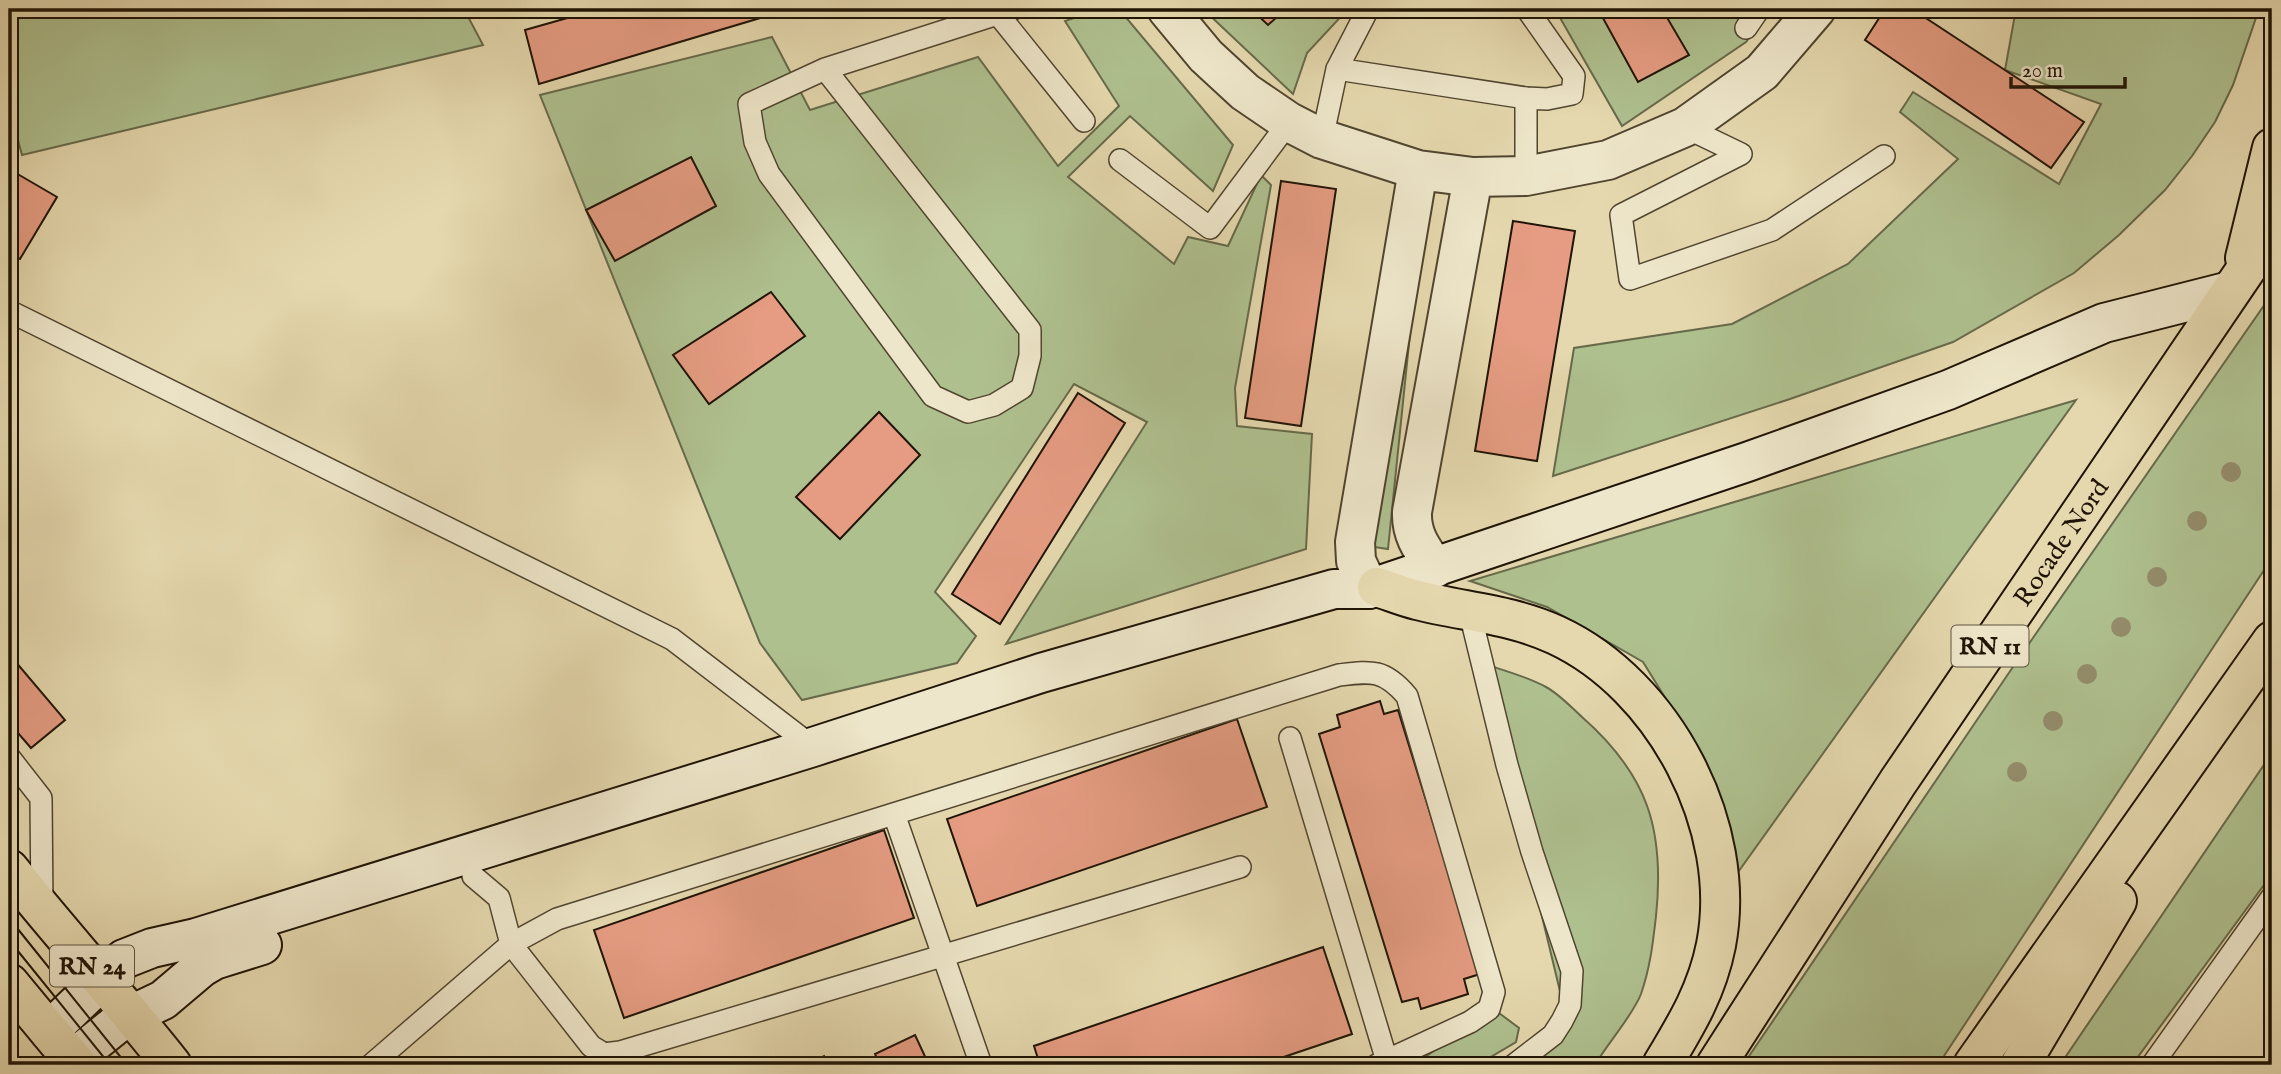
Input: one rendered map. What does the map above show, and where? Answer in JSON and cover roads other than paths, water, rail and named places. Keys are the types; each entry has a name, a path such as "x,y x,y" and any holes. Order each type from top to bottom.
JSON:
{"main road":[{"path":"2235,285 2272,148"},
{"name":"Rocade Nord","path":"1716,1065 1898,782 2272,231"},
{"path":"1373,588 1415,600 1499,615 1558,635 1589,653 1618,676 1666,732 1685,764 1700,798 1717,871 1719,908 1716,943 1708,977 1695,1009 1662,1065"},
{"path":"1973,1065 2265,652"},
{"path":"2020,1065 2265,652"},
{"name":"RN 24","path":"9,869 172,1065"},
{"name":"RN 24","path":"9,983 66,1052"}],"street":[{"path":"1167,9 1206,56 1245,92 1289,122 1322,139 1418,170 1473,177 1526,176 1608,160 1685,127 1762,72 1816,9"},
{"path":"1373,588 1356,561 1355,542 1418,170"},
{"path":"1435,568 1415,538 1412,512 1473,177"},
{"path":"66,1052 132,1014 163,1000 214,960 473,876 869,739 1342,610 1373,588 1747,463 1948,390 2104,323 2235,285"},
{"path":"66,1052 103,979 124,959 138,952 196,938 813,747 869,739"}],"lane":[{"path":"1322,139 1337,69 1368,9"},
{"path":"1337,69 1526,97 1547,99 1572,94 1574,76 1527,9"},
{"path":"1746,28 1759,9"},
{"path":"825,69 1030,330 1030,356 1022,388 994,405 968,412 933,396 769,174 755,142 749,104 825,69 1005,11 1084,121"},
{"path":"1526,97 1526,176"},
{"path":"1121,160 1210,229 1289,122"},
{"path":"1685,127 1741,154 1621,215 1630,279 1772,230 1884,156"},
{"path":"9,312 672,639 813,747"},
{"path":"1469,609 1507,765 1532,852 1572,971 1570,1005 1562,1021 1553,1035 1514,1065"},
{"path":"371,1065 511,944 557,919 1339,675 1368,671 1393,680 1407,696 1494,992 1489,1009 1470,1021 1382,1063 1290,738"},
{"path":"9,757 41,798 42,910"},
{"path":"894,814 981,1065"},
{"path":"473,876 499,898 511,944 591,1046 604,1054 620,1052 1240,867"},
{"path":"2152,1065 2272,897"}],"tram line":[{"path":"9,918 127,1065"},
{"path":"9,940 110,1065"}]}
